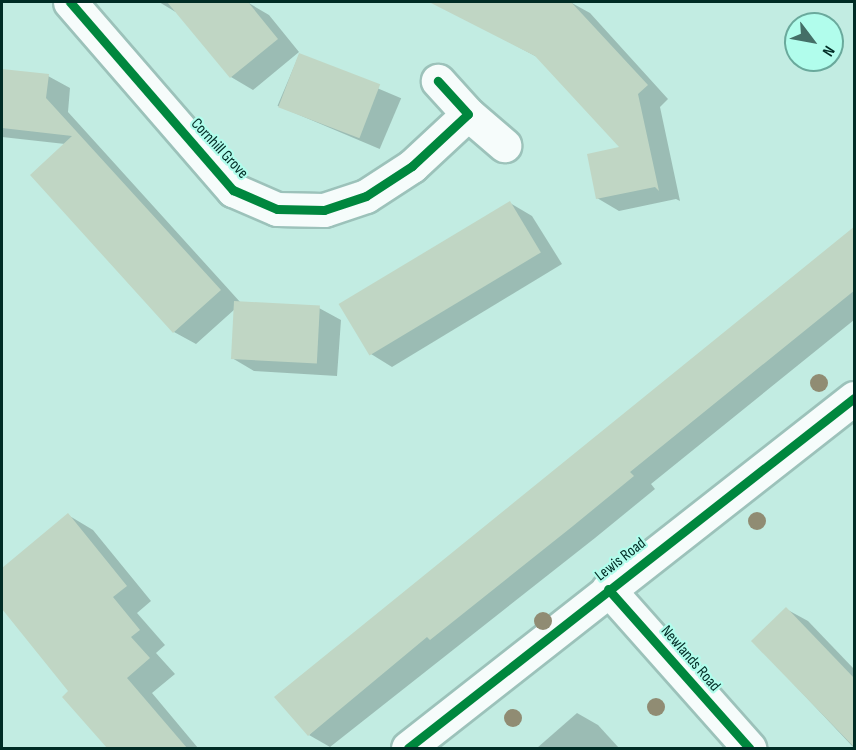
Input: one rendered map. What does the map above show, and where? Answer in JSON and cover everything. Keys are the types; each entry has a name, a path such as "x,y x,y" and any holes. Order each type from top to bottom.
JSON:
{"street":[{"name":"Cornhill Grove","path":"70,2 232,190 277,209 324,210 366,196 412,166 468,114"},
{"path":"438,81 468,114 504,145"},
{"name":"Lewis Road","path":"408,748 608,589 855,398"},
{"name":"Newlands Road","path":"608,589 749,748"}],"building":[{"path":"167,2 248,2 278,39 230,78"},
{"path":"429,2 571,2 648,85 638,94 659,191 655,187 596,199 587,154 619,147 535,56"},
{"path":"299,53 380,84 359,138 278,107"},
{"path":"2,69 49,74 46,98 221,290 173,333 30,175 72,136 2,128"},
{"path":"510,201 541,252 369,355 339,304"},
{"path":"855,226 855,290 630,472 634,476 573,526 430,640 427,637 308,736 274,697"},
{"path":"234,301 320,306 317,363 231,359"},
{"path":"68,513 127,586 113,597 140,630 131,637 150,658 127,678 187,748 107,748 62,697 68,691 2,609 2,568"},
{"path":"786,607 855,679 855,748 751,641"}],"cycle path":[{"path":"70,2 233,190 277,209 324,210 366,196 412,166 468,114 438,81"},
{"path":"408,748 854,398"},
{"path":"608,589 749,748"}]}
